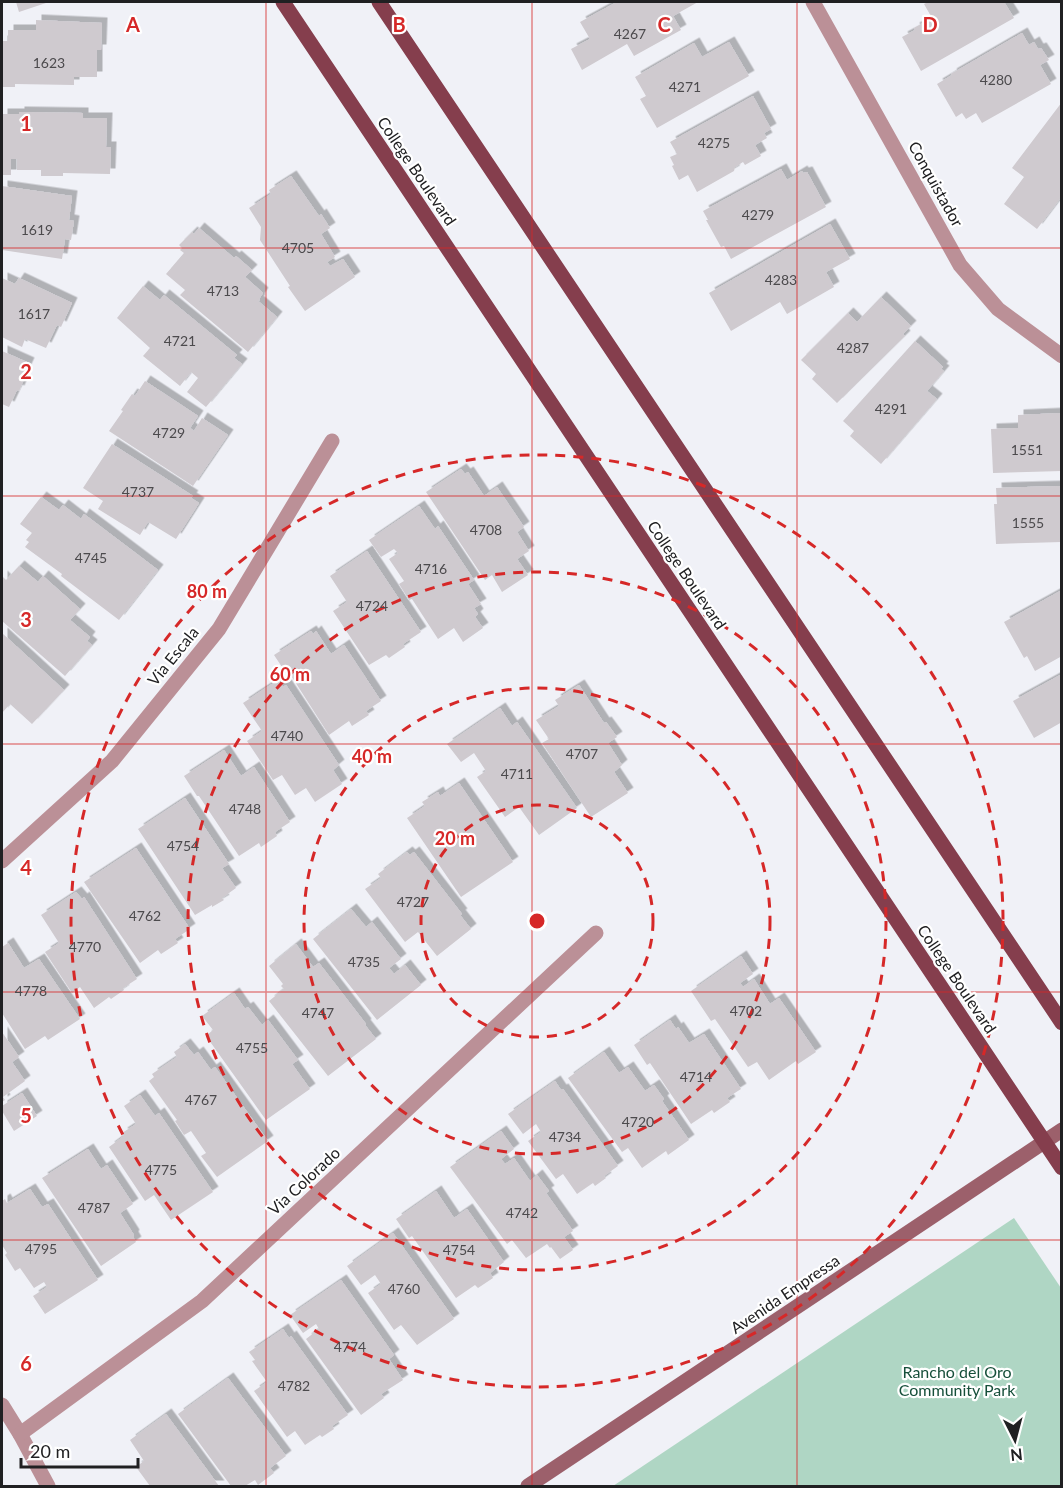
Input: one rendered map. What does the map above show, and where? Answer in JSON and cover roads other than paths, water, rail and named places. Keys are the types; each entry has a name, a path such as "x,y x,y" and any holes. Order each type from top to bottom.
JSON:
{"main road":[{"name":"College Boulevard","path":"283,2 1062,1168"},
{"path":"379,2 1062,1023"}],"street":[{"name":"Conquistador","path":"813,2 960,264 998,309 1062,356"},
{"name":"Via Escala","path":"2,861 112,761 219,629 332,441"},
{"name":"Via Colorado","path":"20,1434 202,1301 596,933"},
{"name":"Avenida Empressa","path":"528,1486 1062,1131"},
{"path":"2,1405 48,1486"}],"park label":[{"name":"Rancho del Oro Community Park","path":"957,1381"}]}
